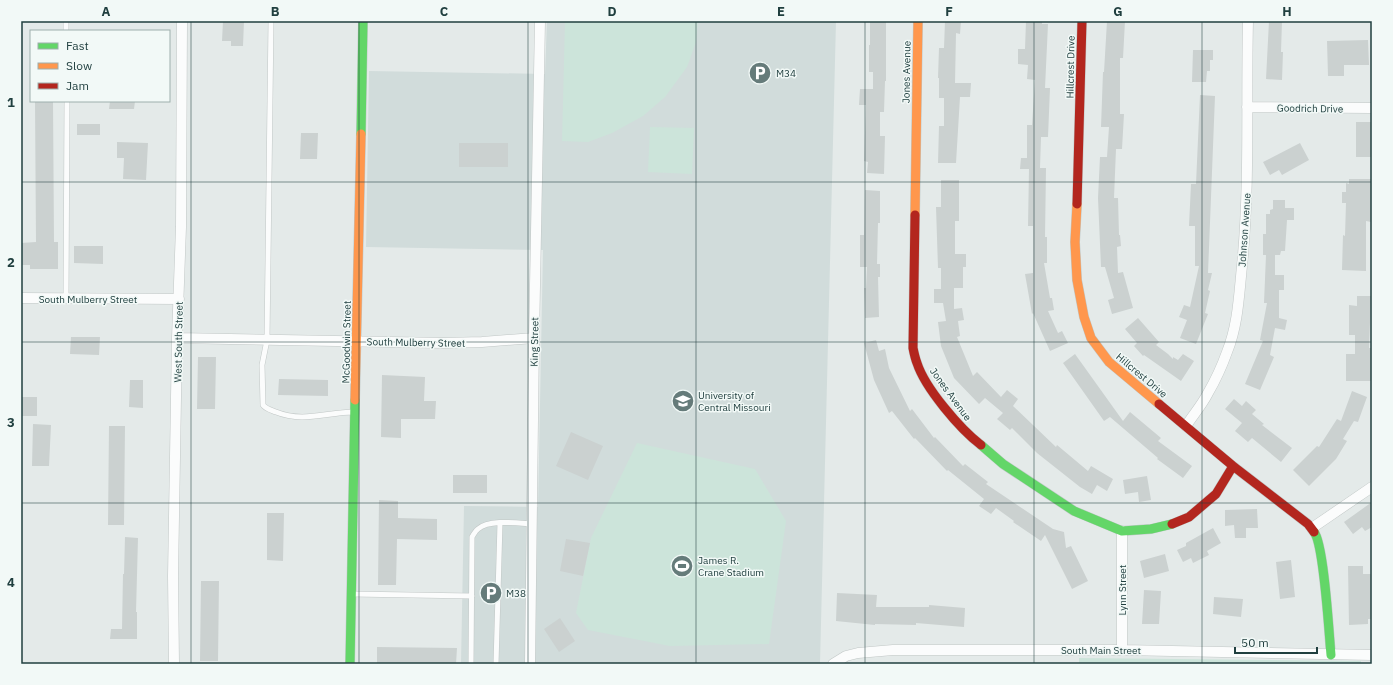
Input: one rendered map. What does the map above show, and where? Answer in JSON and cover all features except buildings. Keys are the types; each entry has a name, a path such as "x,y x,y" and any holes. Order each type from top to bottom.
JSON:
{"street":[{"name":"West South Street","path":"174,664 173,576 177,338 181,227 182,21"},
{"name":"McGoodwin Street","path":"350,664 363,21"},
{"name":"King Street","path":"530,664 540,21"},
{"name":"Jones Avenue","path":"918,21 913,348 917,364 928,384 968,435 1003,464 1074,511 1122,531 1151,529 1174,523 1189,517 1216,494 1233,466"},
{"name":"Hillcrest Drive","path":"1082,21 1080,153 1075,242 1077,280 1084,317 1091,338 1108,362 1233,466 1312,528 1317,535 1322,560 1331,655"},
{"name":"Johnson Avenue","path":"1186,426 1208,394 1227,352 1233,332 1238,304 1245,240 1248,177 1248,21"},
{"name":"Goodrich Drive","path":"1247,107 1372,108"},
{"name":"South Mulberry Street","path":"21,298 179,299"},
{"name":"South Mulberry Street","path":"177,338 482,342 534,338"},
{"path":"1312,528 1372,487"},
{"name":"Lynn Street","path":"1122,531 1122,650"},
{"name":"South Main Street","path":"833,664 846,656 858,653 893,650 1122,650 1372,655"}],"lane":[{"path":"271,21 267,340 262,365 263,405 265,408 286,416 300,417 356,412"},
{"path":"66,299 67,102"},
{"path":"472,664 472,537 476,530 493,523 532,524"},
{"path":"496,664 500,523"},
{"path":"351,594 472,596"}],"shaded area":[{"name":"University of Central Missouri","path":"547,21 836,21 820,664 461,664 464,506 538,507 543,250 366,247 369,71 545,74"}],"green space":[{"path":"565,21 698,21 696,42 687,67 665,97 643,116 612,133 588,142 562,141"},
{"path":"650,127 694,128 692,174 648,172"},
{"name":"James R. Crane Stadium","path":"637,443 755,469 786,521 769,644 670,646 588,630 576,613 591,538"},
{"path":"1079,658 1361,661 1361,664 1079,664"}],"traffic: fast":[{"path":"361,134 363,21"},
{"path":"350,664 355,400"},
{"path":"981,445 1003,464 1074,511 1122,531 1151,529 1172,524"},
{"path":"1314,532 1318,540 1321,553 1331,655"}],"traffic: slow":[{"path":"915,215 918,21"},
{"path":"355,400 361,134"},
{"path":"1077,204 1075,242 1077,280 1084,317 1091,338 1109,362 1159,404"}],"traffic: jam":[{"path":"1077,204 1082,21"},
{"path":"915,215 913,348 915,357 921,373 935,396 963,429 981,445"},
{"path":"1159,404 1233,466 1308,524 1314,532"},
{"path":"1172,524 1189,517 1216,494 1233,466"}],"place":[{"name":"M34","path":"760,73"},
{"name":"University of Central Missouri","path":"683,401"},
{"name":"James R. Crane Stadium","path":"682,566"},
{"name":"M38","path":"491,593"}]}
